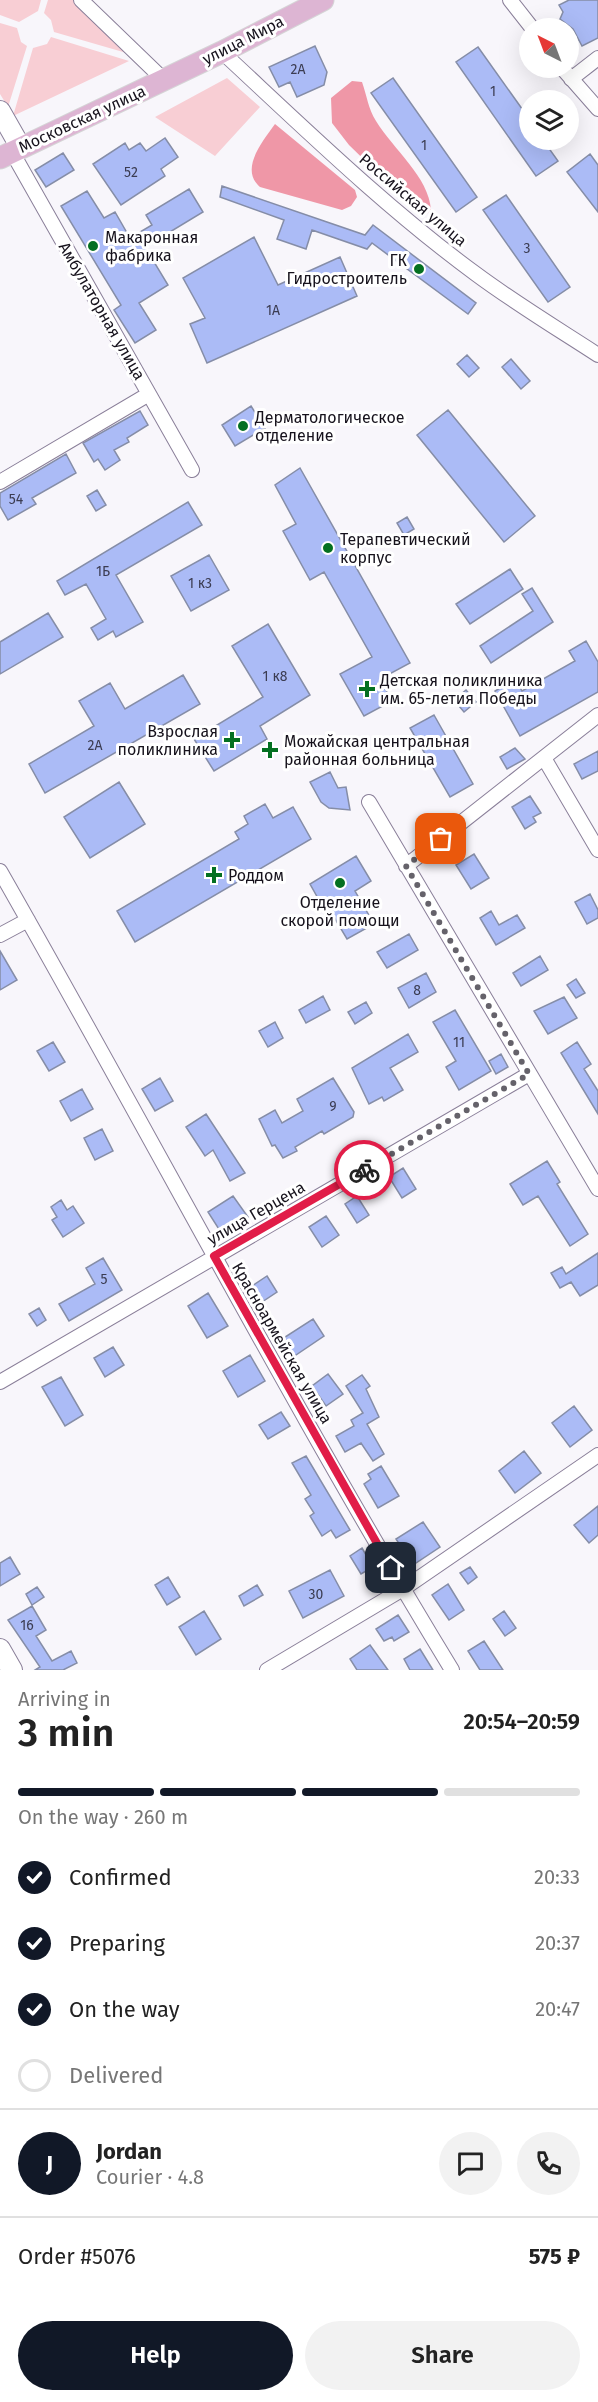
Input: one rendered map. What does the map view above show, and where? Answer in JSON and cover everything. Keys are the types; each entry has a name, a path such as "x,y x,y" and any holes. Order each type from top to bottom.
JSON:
{"main road":[{"name":"улица Мира","path":"164,80 323,0"},
{"name":"Московская улица","path":"11,152 164,80"}],"street":[{"path":"81,0 164,80"},
{"path":"510,0 524,18"},
{"name":"Российская улица","path":"222,52 273,102 436,243 477,275 598,355"},
{"path":"598,58 571,79 598,109"},
{"name":"Амбулаторная улица","path":"0,111 11,152 192,470"},
{"path":"0,482 149,394"},
{"path":"406,866 598,716"},
{"path":"544,758 598,850"},
{"path":"369,802 598,1189"},
{"name":"Красноармейская улица","path":"0,871 214,1256 403,1589 452,1670"},
{"path":"0,935 28,920"},
{"name":"улица Герцена","path":"0,1382 529,1074"},
{"path":"267,1670 403,1589 598,1455"},
{"path":"0,1649 12,1670"}],"shaded area":[{"path":"0,0 41,0 38,11 19,22 0,15"},
{"path":"48,0 76,0 130,54 54,32 51,20 44,13"},
{"path":"0,23 17,28 21,42 27,46 8,107 0,94"},
{"path":"51,37 129,61 13,116 33,48 47,44"},
{"path":"227,78 260,107 215,156 155,117"},
{"path":"352,81 362,82 369,107 376,121 424,186 431,210 423,217 349,145 332,123 331,98"},
{"path":"275,124 355,190 357,197 351,206 342,210 260,187 254,180 252,164 259,147"}],"building":[{"path":"569,0 598,0 598,38 582,46 579,40 579,18 560,18 563,12 559,5"},
{"path":"315,46 327,72 324,85 297,97 290,82 279,87 269,67"},
{"path":"478,47 519,105 519,150 550,150 558,161 536,176 456,62"},
{"path":"393,78 477,197 456,212 371,93"},
{"path":"165,138 178,157 161,169 165,176 121,205 93,164 125,143 129,150 140,143 146,151"},
{"path":"63,153 74,170 46,187 35,170"},
{"path":"590,154 598,165 598,212 567,172"},
{"name":"ГК Гидростроитель","path":"222,186 365,235 373,225 476,303 468,314 372,243 367,249 312,230 306,249 277,239 284,220 220,197"},
{"path":"189,189 203,212 145,247 168,285 139,303 156,330 135,343 114,310 121,305 61,206 87,191 104,218 115,212 130,238 152,225 146,215"},
{"path":"506,195 570,287 548,302 483,210"},
{"path":"254,237 278,285 340,257 357,296 207,363 190,324 205,318 183,278"},
{"path":"467,355 479,368 469,377 457,364"},
{"path":"511,359 530,381 521,389 502,367"},
{"name":"Дерматологическое отделение","path":"251,406 265,428 235,446 222,425"},
{"path":"448,410 535,516 504,542 417,435"},
{"path":"140,411 148,425 127,438 129,442 114,450 120,460 105,470 98,459 94,462 83,443"},
{"path":"66,454 76,473 32,498 36,504 8,520 0,506 0,493"},
{"name":"Терапевтический корпус","path":"300,468 410,663 380,679 392,701 364,716 340,674 372,657 324,572 310,580 283,531 296,524 275,485"},
{"path":"97,490 106,505 96,511 87,496"},
{"path":"188,502 202,525 116,575 143,622 116,637 113,631 98,640 91,628 106,619 86,584 65,595 57,581"},
{"path":"407,517 414,529 404,535 397,523"},
{"path":"209,555 229,590 191,611 171,576"},
{"path":"510,569 523,589 470,624 456,604"},
{"path":"532,588 553,622 491,663 480,646 533,611 522,594"},
{"path":"48,613 63,637 0,674 0,642"},
{"path":"268,624 310,695 260,726 267,739 214,771 194,739 263,697 232,646"},
{"path":"586,641 598,662 598,692 520,736 495,691 515,679 522,691 575,661 569,651"},
{"path":"183,675 200,704 45,793 29,764 94,726 79,701 110,683 125,709"},
{"path":"466,690 476,702 464,712 454,700"},
{"path":"434,715 473,784 450,797 410,728"},
{"path":"515,748 525,759 507,769 500,757"},
{"path":"598,751 598,771 582,779 574,764"},
{"path":"330,772 338,788 346,787 350,810 329,808 321,802 310,782"},
{"path":"119,782 145,824 90,858 64,817"},
{"path":"530,796 541,813 533,817 536,822 525,829 512,807"},
{"name":"Роддом","path":"265,804 273,818 293,807 311,839 135,942 117,911 239,839 235,832 248,824 244,816"},
{"path":"474,854 489,878 471,889 456,865"},
{"path":"356,856 371,881 355,891 374,924 347,939 328,907 324,909 310,884"},
{"path":"590,894 598,910 598,918 587,924 575,902"},
{"path":"491,911 499,925 517,915 525,928 496,945 480,918"},
{"path":"409,934 418,950 387,968 377,952"},
{"path":"0,951 17,980 0,990"},
{"path":"540,956 548,970 521,986 513,973"},
{"path":"426,973 436,992 409,1008 398,988"},
{"path":"576,979 585,993 576,998 567,985"},
{"path":"323,996 330,1010 306,1023 299,1010"},
{"path":"564,997 577,1018 548,1034 534,1011"},
{"path":"366,1002 372,1013 355,1024 348,1012"},
{"path":"455,1010 491,1071 459,1090 446,1067 456,1061 433,1022"},
{"path":"275,1022 283,1038 268,1047 259,1031"},
{"path":"408,1034 418,1052 390,1068 403,1090 384,1101 382,1097 369,1104 352,1068"},
{"path":"53,1042 65,1062 49,1071 37,1051"},
{"path":"577,1042 591,1064 584,1069 598,1091 598,1114 561,1053"},
{"path":"501,1054 508,1067 496,1074 489,1061"},
{"path":"160,1078 173,1101 155,1111 142,1089"},
{"path":"333,1078 354,1112 353,1117 324,1134 322,1131 295,1147 297,1151 283,1158 275,1145 272,1146 259,1119 275,1110 282,1123 303,1111 297,1099"},
{"path":"82,1089 93,1109 71,1121 60,1101"},
{"path":"206,1114 245,1173 230,1181 213,1150 205,1156 186,1127"},
{"path":"102,1129 113,1151 95,1160 84,1138"},
{"path":"547,1161 560,1182 557,1184 588,1234 570,1246 538,1196 523,1205 510,1184"},
{"path":"403,1168 416,1189 402,1198 389,1177"},
{"path":"233,1196 248,1217 222,1234 208,1212"},
{"path":"357,1196 369,1215 357,1223 345,1204"},
{"path":"61,1200 67,1210 73,1206 84,1223 63,1237 52,1220 57,1217 51,1207"},
{"path":"326,1216 339,1235 322,1247 309,1227"},
{"path":"598,1253 598,1285 580,1296 571,1282 560,1288 551,1273 562,1267 566,1274"},
{"path":"103,1258 122,1290 69,1321 59,1304 95,1284 86,1268"},
{"path":"267,1276 277,1292 262,1302 252,1286"},
{"path":"208,1293 228,1326 207,1338 188,1306"},
{"path":"39,1308 46,1320 37,1326 29,1314"},
{"path":"313,1319 324,1336 293,1357 282,1339"},
{"path":"113,1347 124,1365 105,1377 94,1358"},
{"path":"250,1355 265,1381 238,1397 223,1371"},
{"path":"328,1374 343,1394 326,1406 312,1386"},
{"path":"362,1375 370,1386 366,1389 379,1417 367,1424 384,1454 373,1461 361,1443 345,1452 336,1436 354,1426 351,1420 363,1413 346,1386"},
{"path":"61,1377 83,1415 65,1426 42,1387"},
{"path":"574,1406 592,1430 570,1447 552,1423"},
{"path":"281,1412 290,1426 268,1439 259,1425"},
{"path":"524,1451 541,1473 515,1493 499,1471"},
{"path":"306,1456 350,1530 336,1538 331,1530 322,1536 310,1516 314,1513 305,1499 311,1495 292,1463"},
{"path":"381,1466 399,1496 378,1508 364,1484 371,1479 368,1474"},
{"path":"598,1506 598,1535 589,1543 574,1525"},
{"path":"423,1522 440,1547 413,1565 396,1539"},
{"path":"362,1548 373,1567 361,1574 350,1556"},
{"path":"10,1557 20,1574 0,1586 0,1563"},
{"path":"470,1567 477,1577 468,1584 460,1573"},
{"path":"330,1570 344,1596 303,1618 289,1591"},
{"path":"168,1577 180,1597 167,1605 155,1585"},
{"path":"448,1584 464,1610 449,1620 432,1595"},
{"path":"257,1585 263,1595 244,1606 239,1596"},
{"path":"37,1587 44,1597 32,1605 26,1594"},
{"path":"32,1606 46,1630 36,1636 52,1661 71,1651 77,1663 63,1670 35,1670 40,1667 8,1620"},
{"path":"204,1611 221,1639 196,1655 179,1627"},
{"path":"504,1611 516,1628 505,1636 493,1619"},
{"path":"398,1615 409,1632 394,1641 392,1637 384,1641 376,1629"},
{"path":"484,1641 503,1670 480,1670 468,1651"},
{"path":"370,1645 388,1670 357,1670 350,1659"},
{"path":"420,1649 433,1670 410,1670 404,1659"}],"way so far":[{"path":"364,1170 529,1074 406,866 441,839"}],"place":[{"name":"Макаронная фабрика","path":"93,246"},
{"name":"ГК Гидростроитель","path":"419,269"},
{"name":"Дерматологическое отделение","path":"243,426"},
{"name":"Терапевтический корпус","path":"328,548"},
{"name":"Детская поликлиника им. 65-летия Победы","path":"367,689"},
{"name":"Взрослая поликлиника","path":"232,740"},
{"name":"Можайская центральная районная больница","path":"270,750"},
{"name":"Роддом","path":"214,875"},
{"name":"Отделение скорой помощи","path":"340,883"}],"route":[{"path":"364,1170 214,1256 391,1568"}]}
